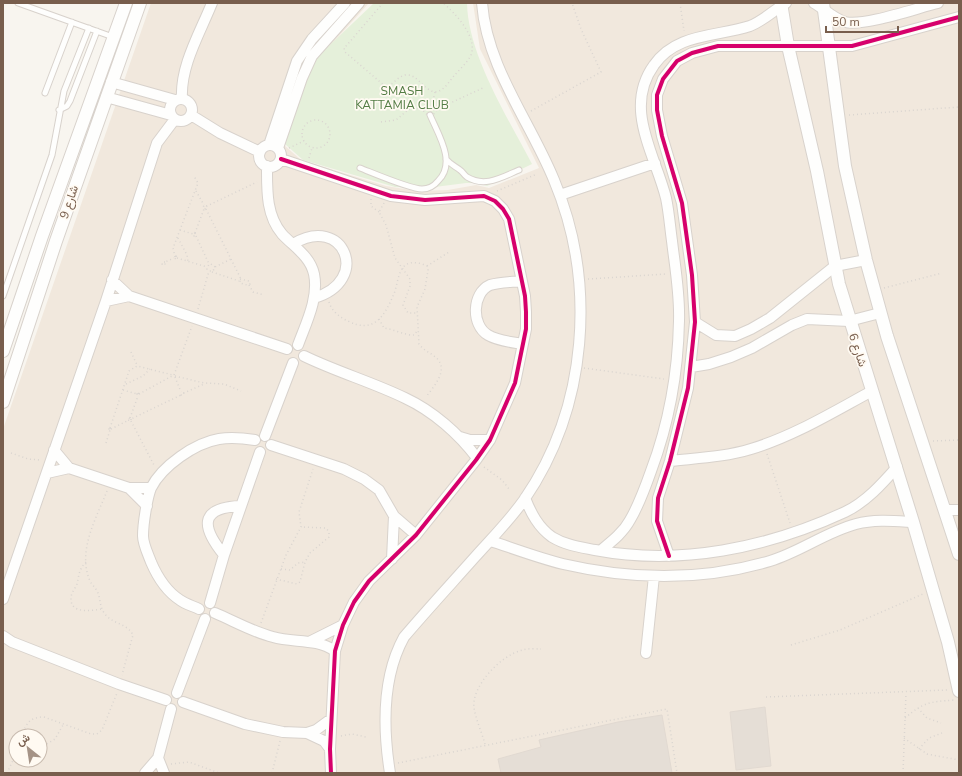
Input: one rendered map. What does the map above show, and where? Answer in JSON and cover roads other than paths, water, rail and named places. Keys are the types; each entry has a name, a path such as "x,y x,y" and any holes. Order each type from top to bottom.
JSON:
{"street":[{"name":"شارع 9","path":"3,351 42,236 126,3"},
{"name":"شارع 9","path":"3,402 56,241 140,3"},
{"path":"179,100 184,73 212,3"},
{"path":"260,152 260,161 267,166 276,166 277,151 297,61 312,39 345,3"},
{"path":"277,151 302,78 312,56 358,3"},
{"path":"389,769 386,709 389,679 396,652 404,637 491,541 525,498 551,451 562,423 576,367 580,338 581,309 579,280 573,237 560,195 522,116 506,87 492,50 482,3"},
{"path":"820,5 833,18 846,22 861,23 938,3"},
{"path":"600,551 622,531 630,521 641,498 663,434 674,380 679,320 676,273 666,199 642,125 640,98 644,83 653,65 668,49 686,40 751,25 783,4"},
{"name":"شارع 6","path":"783,4 788,46 817,171 835,266 849,321 914,522 959,690"},
{"path":"820,5 830,46 846,166 866,260 880,313 921,442 959,554"},
{"path":"670,556 657,521 658,498 670,461 688,388 695,322 692,275 682,203 662,136 657,110 657,95 663,78 677,61 692,53 718,46 852,46 959,17"},
{"path":"111,82 190,102 192,115"},
{"path":"106,97 184,121 192,115"},
{"path":"3,599 106,301 157,143 173,117 172,104 179,100"},
{"path":"192,115 220,133 260,152"},
{"path":"260,152 262,149 277,151 391,196 425,200 484,196 495,201 503,209 508,219 526,312 523,344 514,383 504,412 490,440 416,535 369,581 354,602 343,624 335,651 330,749 332,773"},
{"path":"560,195 654,164"},
{"path":"267,166 267,192 274,222 282,234 310,262 314,274 314,298 298,345"},
{"path":"293,244 308,237 321,234 330,237 339,244 345,255 347,268 338,285 327,294 314,298"},
{"path":"42,236 56,241"},
{"path":"695,322 705,330 725,337 735,336 746,332 770,318 835,266 866,260"},
{"path":"112,280 129,296 287,349"},
{"path":"521,280 490,285 481,292 477,302 477,315 479,327 486,334 496,339 523,344"},
{"path":"106,301 129,296"},
{"path":"691,368 731,357 752,348 792,325 807,319 849,321 880,313"},
{"path":"293,363 286,357 287,349 290,346 298,345"},
{"path":"298,345 302,348 304,356"},
{"path":"293,363 301,360 304,356"},
{"path":"304,356 337,372 406,398 420,406 460,437 476,459"},
{"path":"293,363 268,440 267,451 260,452 254,447 255,440 259,436 268,440 316,460 344,469 378,490 394,516 416,535"},
{"path":"670,461 722,456 764,445 796,432 872,391"},
{"path":"199,609 180,600 166,587 156,572 143,536 151,488 175,460 200,446 217,439 234,437 255,440"},
{"path":"460,437 470,440 490,440"},
{"path":"54,450 69,468"},
{"path":"210,603 240,506 260,452"},
{"path":"525,498 531,513 540,526 552,537 566,544 600,551 647,556 688,555 729,550 770,542 846,512 864,500 897,467"},
{"path":"46,473 69,468 129,488 151,488"},
{"path":"129,488 147,506"},
{"path":"224,555 211,540 208,532 208,524 211,516 217,510 225,507 240,506"},
{"path":"945,510 959,510"},
{"path":"392,559 394,516"},
{"path":"491,541 562,564 604,572 654,576 690,576 732,571 772,560 798,550 843,528 856,524 868,522 914,522"},
{"path":"646,653 654,576"},
{"path":"203,603 210,603 215,607 216,613 211,618 205,619 200,615 199,609 203,603"},
{"path":"216,613 258,631 284,640 311,641 324,644 335,651"},
{"path":"3,636 8,642 180,708 180,697 205,619"},
{"path":"311,641 343,624"},
{"path":"144,773 161,766 170,694 245,724 283,732 307,733 316,730 332,719"},
{"path":"307,733 324,741 330,749"}],"lane":[{"path":"18,3 114,37"},
{"path":"45,93 72,22"},
{"path":"3,296 52,156 59,110 64,92 89,28"},
{"path":"59,110 67,106 70,101 97,31"},
{"path":"360,168 422,189 433,186 442,178 446,159 445,149 430,115"},
{"path":"446,159 451,165 459,168 467,177 482,182 495,181 519,170"},
{"path":"409,199 411,186"}],"park label":[{"name":"SMASH KATTAMIA CLUB","path":"402,98"}]}
